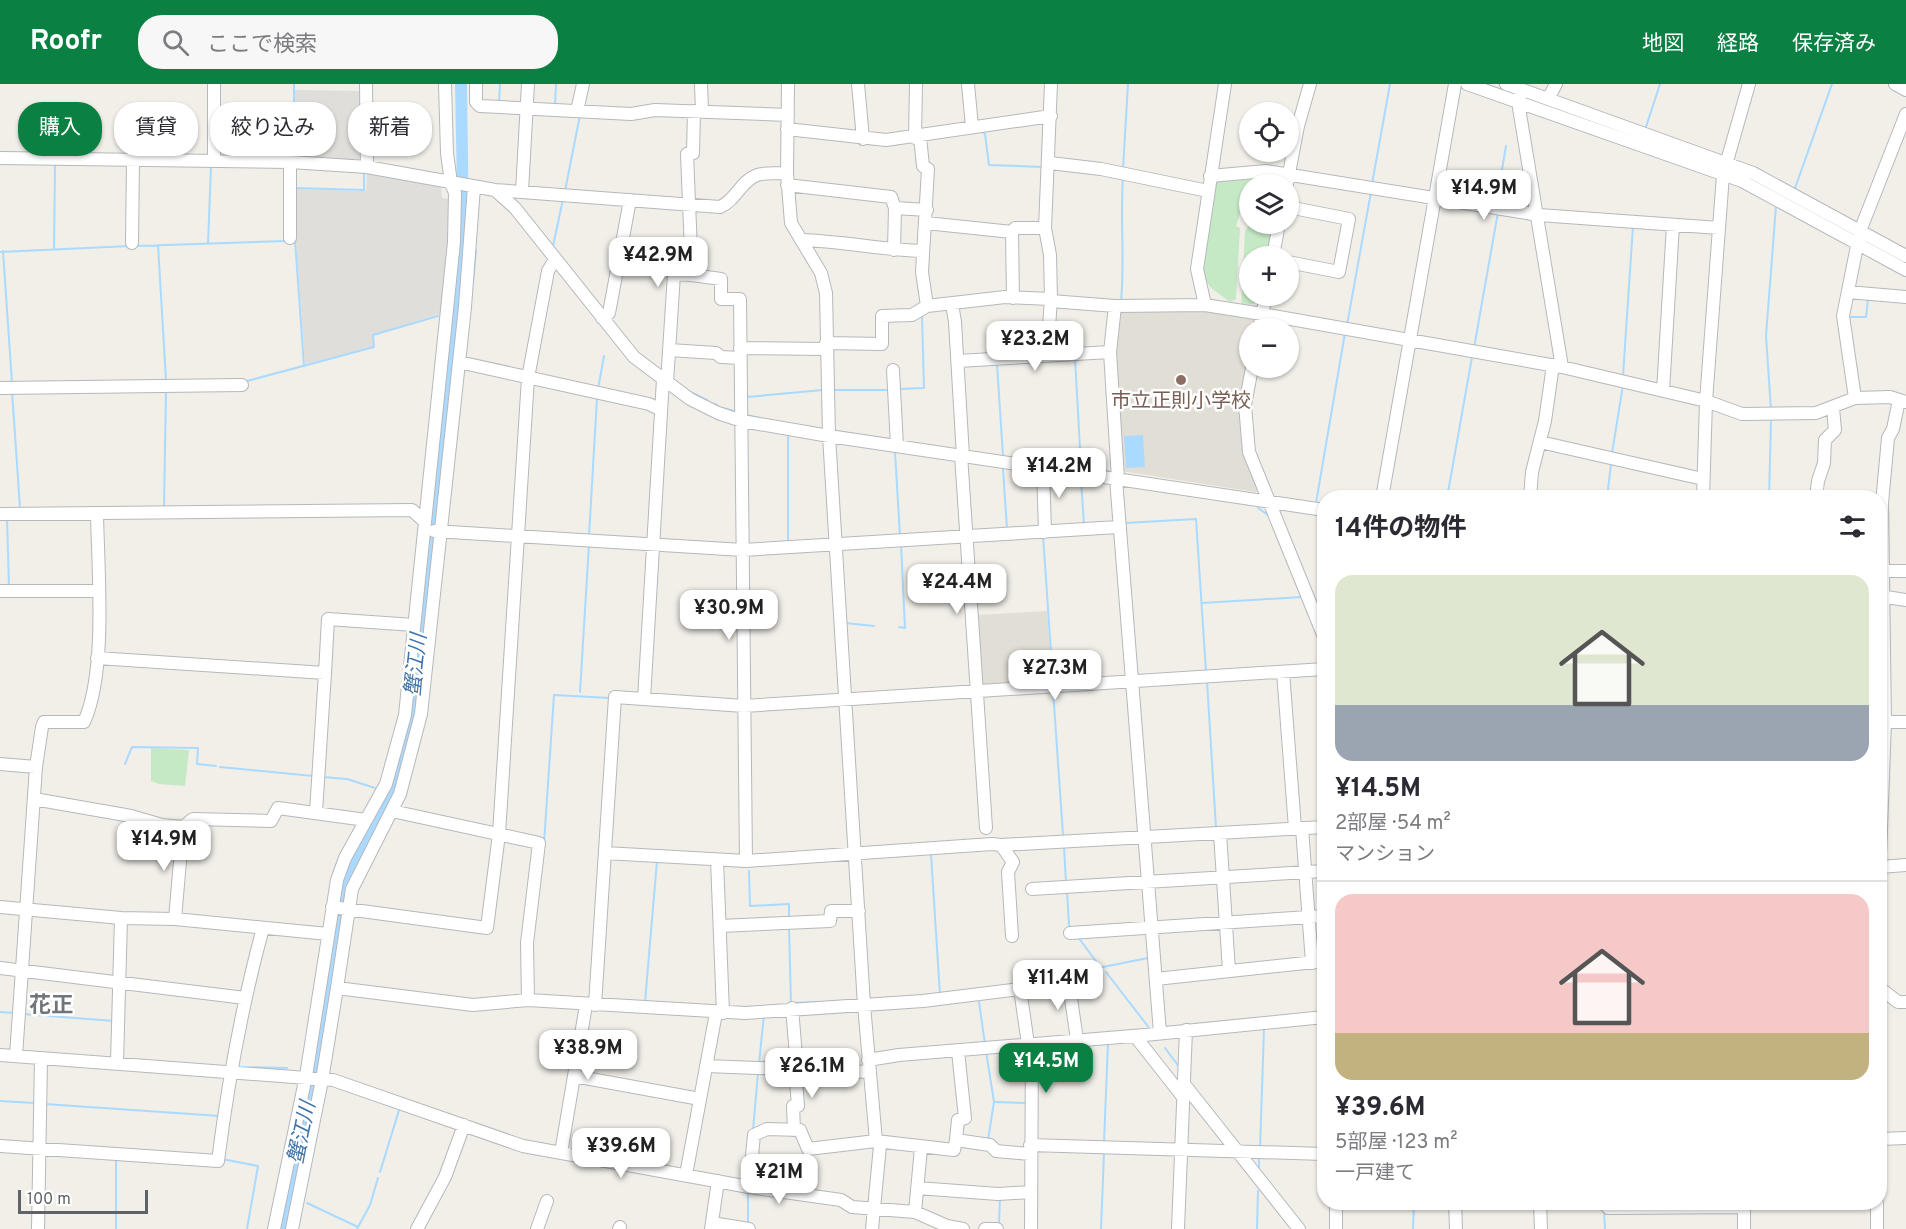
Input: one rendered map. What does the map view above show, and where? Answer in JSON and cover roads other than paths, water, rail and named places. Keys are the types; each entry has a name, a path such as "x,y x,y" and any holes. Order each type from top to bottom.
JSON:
{"street":[{"path":"214,84 214,161"},
{"path":"366,84 367,167"},
{"path":"274,1229 306,1076 328,934 345,858 386,784 405,715 454,242 455,193 447,153 446,84"},
{"path":"476,84 477,102 480,106 631,114 655,110 788,114"},
{"path":"522,191 528,84"},
{"path":"577,111 583,84"},
{"path":"692,275 687,154 693,153 701,84"},
{"path":"788,84 787,179 791,223 824,282 829,436 864,1005 876,1142 880,1146 872,1229"},
{"path":"858,84 863,139"},
{"path":"916,84 917,138 923,166 928,169 922,272 927,306"},
{"path":"968,84 972,127"},
{"path":"1047,356 1051,300 1050,255 1045,228 1050,163 1051,84"},
{"path":"1205,305 1197,269 1225,84"},
{"path":"1289,174 1298,126 1311,84"},
{"path":"1383,490 1455,84"},
{"path":"1467,84 1520,96 1548,99 1724,168"},
{"path":"1506,84 1520,96 1724,168 1753,172 1858,237 1906,270"},
{"path":"1548,99 1556,84"},
{"path":"1703,490 1706,401 1724,168 1749,84"},
{"path":"1895,84 1906,90"},
{"path":"1520,96 1539,215 1557,366 1532,472 1531,490"},
{"path":"1855,398 1843,324 1848,292 1858,237 1906,114"},
{"path":"788,129 863,139 917,138 969,130 972,127 1051,116"},
{"path":"0,158 290,162 367,167 495,190 720,207 731,202 749,180 757,175 891,197 895,208 894,250"},
{"path":"132,243 133,160"},
{"path":"290,162 290,238"},
{"path":"1050,163 1101,169 1208,191"},
{"path":"1210,176 1266,171 1273,174"},
{"path":"1299,181 1434,198 1539,215 1719,228"},
{"path":"292,1229 322,1080 352,889 360,868 400,794 421,714 459,362 472,187"},
{"path":"495,190 515,208 634,357 665,381 708,408 742,421 829,436 1317,509"},
{"path":"602,318 609,313 630,201"},
{"path":"895,208 1012,232"},
{"path":"1299,209 1349,219 1339,272 1299,264"},
{"path":"1662,391 1674,225"},
{"path":"1013,298 1012,232 1015,228 1045,228"},
{"path":"1858,237 1906,256"},
{"path":"801,240 923,251"},
{"path":"333,907 486,928 499,834 528,378 548,272 555,259"},
{"path":"644,699 661,410 669,350 674,273 721,279 722,299 740,299 746,861"},
{"path":"1848,292 1906,297"},
{"path":"669,350 716,353 721,357 740,353 826,346 882,344 882,316 912,315 927,306 1013,298 1114,306 1205,305 1557,366 1706,401 1743,414 1816,413 1855,398 1890,397 1903,401 1888,438 1883,490"},
{"path":"952,304 958,361 986,828"},
{"path":"1114,306 1110,352 1118,527 1160,1033"},
{"path":"1261,318 1264,306"},
{"path":"958,361 1110,352"},
{"path":"459,362 649,404 661,410"},
{"path":"893,369 897,446"},
{"path":"1250,378 1245,405 1245,434 1249,452 1317,620"},
{"path":"0,388 242,385"},
{"path":"1817,490 1824,463 1825,440 1835,430 1833,408"},
{"path":"1540,442 1703,480"},
{"path":"1043,468 1046,532"},
{"path":"0,514 412,510 424,526 440,531 743,550 1118,527"},
{"path":"15,1056 36,767 44,722 84,722 91,706 97,658 97,514"},
{"path":"1887,571 1906,571"},
{"path":"0,591 98,591"},
{"path":"1887,597 1906,600"},
{"path":"316,812 328,619 414,625"},
{"path":"97,658 326,673"},
{"path":"561,1153 574,1076 591,1005 605,853 615,697 744,706 1317,670"},
{"path":"1283,672 1298,828 1309,917 1317,957"},
{"path":"1887,722 1906,722"},
{"path":"0,764 36,767"},
{"path":"34,799 131,816 162,825 183,827 193,819 271,821 278,808 366,820"},
{"path":"392,811 539,843 527,943 528,1000"},
{"path":"175,919 183,827"},
{"path":"605,853 746,861 992,844 1317,827"},
{"path":"1220,832 1230,971"},
{"path":"1001,845 1012,862 1008,872 1012,936"},
{"path":"686,1175 706,1066 719,1013 720,927 717,860"},
{"path":"1887,866 1906,865"},
{"path":"1032,889 1317,871"},
{"path":"0,907 121,918 175,919 328,934"},
{"path":"720,927 830,921 831,911 859,911"},
{"path":"1070,933 1317,916"},
{"path":"117,1063 121,918"},
{"path":"0,1146 218,1161 230,1071 263,928"},
{"path":"1156,979 1317,962"},
{"path":"0,968 245,998"},
{"path":"337,988 473,1005 528,1000 719,1013 864,1005 1020,989 1093,973"},
{"path":"1068,978 1077,1040"},
{"path":"1020,989 1030,1044 1031,1229"},
{"path":"1887,994 1898,1002 1906,1002"},
{"path":"792,1008 798,1106 793,1106 794,1130"},
{"path":"706,1066 796,1068 869,1066 958,1051 1317,1018"},
{"path":"1178,1229 1186,1030"},
{"path":"1135,1036 1183,1097"},
{"path":"749,1186 754,1135 767,1129 800,1130 808,1149 876,1142 954,1150 957,1120 965,1118 958,1051"},
{"path":"0,1055 306,1076 333,1080 523,1146 718,1181 841,1200 852,1207 915,1212 947,1226 963,1229"},
{"path":"38,1229 41,1058"},
{"path":"574,1076 700,1099"},
{"path":"1184,1084 1299,1229"},
{"path":"417,1229 445,1177 464,1125"},
{"path":"1887,1139 1906,1138"},
{"path":"956,1140 990,1144 996,1151 1181,1149 1317,1154"},
{"path":"915,1212 921,1148"},
{"path":"718,1181 712,1226 749,1229"},
{"path":"917,1188 998,1194 1030,1192"},
{"path":"537,1229 547,1201"},
{"path":"1336,1210 1336,1229"},
{"path":"1455,1210 1456,1229"},
{"path":"1540,1210 1541,1229"},
{"path":"1744,1210 1744,1229"},
{"path":"1877,1210 1877,1229"},
{"path":"985,1229 997,1229"}],"water":[{"name":"蟹江川","path":"455,84 467,84 469,234 418,715 397,792 358,867 320,1075 288,1229 278,1229 340,886 410,715 457,189"},
{"path":"1143,435 1145,467 1126,468 1124,436"}],"waterway":[{"path":"294,84 294,157"},
{"path":"499,102 500,84"},
{"path":"555,105 556,84"},
{"path":"1123,169 1128,84"},
{"path":"1372,184 1390,84"},
{"path":"1645,130 1660,84"},
{"path":"1794,191 1832,84"},
{"path":"1488,85 1516,95"},
{"path":"1524,98 1570,113"},
{"path":"565,191 580,115"},
{"path":"981,131 985,134 989,165 1043,167"},
{"path":"1496,205 1506,146"},
{"path":"54,249 55,164"},
{"path":"208,244 211,167"},
{"path":"295,188 364,190 364,172"},
{"path":"1121,302 1123,177"},
{"path":"1748,177 1819,216"},
{"path":"1347,325 1371,192"},
{"path":"553,246 563,199"},
{"path":"1771,410 1766,336 1776,206"},
{"path":"1474,348 1498,212"},
{"path":"1623,376 1633,226"},
{"path":"295,240 304,366"},
{"path":"136,246 286,241"},
{"path":"158,245 166,380"},
{"path":"0,252 130,246"},
{"path":"473,283 476,250"},
{"path":"3,251 12,383"},
{"path":"1895,257 1906,263"},
{"path":"1847,317 1866,317 1868,299 1870,299"},
{"path":"899,389 924,388 922,315"},
{"path":"247,381 374,347 373,335 438,316"},
{"path":"1318,490 1345,333"},
{"path":"598,389 604,356"},
{"path":"1448,490 1472,357"},
{"path":"1075,358 1081,467"},
{"path":"997,364 1003,456"},
{"path":"1612,453 1623,385"},
{"path":"164,507 166,390"},
{"path":"747,397 823,390"},
{"path":"831,390 889,390"},
{"path":"12,391 20,508"},
{"path":"688,391 707,400"},
{"path":"589,536 597,398"},
{"path":"711,403 717,405"},
{"path":"723,408 737,412"},
{"path":"747,415 759,418"},
{"path":"1769,490 1771,419"},
{"path":"835,431 889,439"},
{"path":"788,437 788,542"},
{"path":"895,452 900,536"},
{"path":"1008,457 1039,461"},
{"path":"1046,462 1112,472"},
{"path":"1608,490 1611,464"},
{"path":"1003,469 1007,529"},
{"path":"1081,480 1084,525"},
{"path":"1316,503 1317,497"},
{"path":"1258,508 1268,515"},
{"path":"7,518 9,587"},
{"path":"1124,523 1196,519 1206,672"},
{"path":"1043,535 1053,682"},
{"path":"580,692 589,544"},
{"path":"899,627 905,628 901,545"},
{"path":"1202,603 1302,597"},
{"path":"845,623 874,626"},
{"path":"1207,681 1216,828"},
{"path":"1053,690 1063,835"},
{"path":"544,843 554,695 610,698"},
{"path":"125,764 132,747 198,748 197,764 216,766"},
{"path":"220,767 313,776"},
{"path":"322,777 347,779 375,788"},
{"path":"1064,847 1066,883"},
{"path":"931,854 940,995"},
{"path":"645,1002 657,861"},
{"path":"749,871 750,906 789,904 789,918"},
{"path":"1067,892 1069,925 1072,929"},
{"path":"789,928 791,1004"},
{"path":"1078,937 1098,964"},
{"path":"1098,968 1148,958"},
{"path":"1106,972 1150,1029"},
{"path":"794,1003 818,1002"},
{"path":"979,1002 985,1044"},
{"path":"0,1012 15,1013"},
{"path":"22,1014 115,1021"},
{"path":"759,1063 764,1015"},
{"path":"1260,1149 1264,1028"},
{"path":"1104,1142 1108,1043"},
{"path":"1165,1048 1180,1068"},
{"path":"986,1051 994,1102 988,1140"},
{"path":"236,1067 287,1068"},
{"path":"753,1130 758,1073"},
{"path":"0,1101 35,1103"},
{"path":"995,1102 1028,1103"},
{"path":"45,1104 220,1116"},
{"path":"380,1172 400,1107"},
{"path":"1101,1229 1104,1153"},
{"path":"1259,1157 1259,1170"},
{"path":"222,1159 258,1166 247,1229"},
{"path":"116,1160 116,1229"},
{"path":"357,1229 370,1205 378,1178"},
{"path":"1257,1229 1258,1191"},
{"path":"748,1193 748,1225"},
{"path":"999,1224 1000,1197"},
{"path":"307,1203 358,1227"},
{"path":"1413,1229 1414,1210"},
{"path":"1604,1210 1605,1229"}],"place":[{"name":"市立正則小学校","path":"1181,380"}],"district":[{"name":"花正","path":"51,1006"}]}
